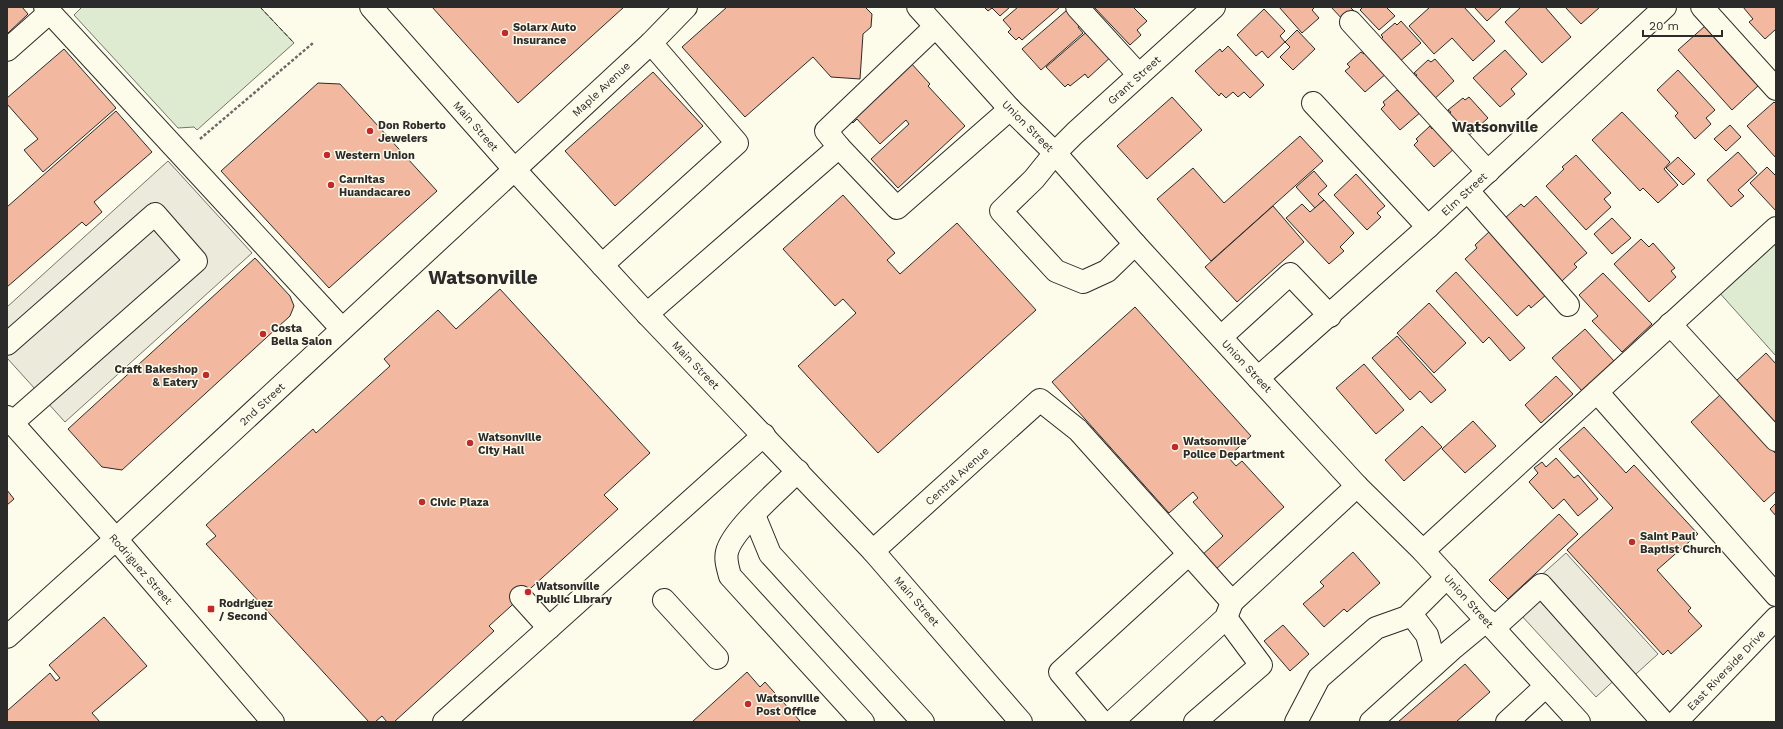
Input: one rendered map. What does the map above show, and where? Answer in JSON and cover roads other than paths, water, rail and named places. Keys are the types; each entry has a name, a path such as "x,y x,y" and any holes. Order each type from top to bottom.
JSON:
{"main road":[{"name":"Main Street","path":"371,7 514,169 647,314 873,551 1021,722"},
{"name":"Maple Avenue","path":"514,169 651,43 686,7"},
{"path":"1077,7 1139,75"},
{"name":"Grant Street","path":"1135,244 1107,272 1084,282 1056,272 1001,211 1034,179 1055,153 1214,7"},
{"name":"Elm Street","path":"1258,378 1330,316 1468,191 1665,7"},
{"path":"1702,7 1776,89"},
{"path":"7,50 47,10 342,329"},
{"path":"647,314 832,139 931,15"},
{"name":"Union Street","path":"931,15 1010,109 1055,153 1135,244 1357,486 1423,551 1578,722"},
{"path":"1351,22 1488,172"},
{"path":"602,265 737,144 651,43"},
{"path":"1313,103 1428,227"},
{"path":"832,139 897,208 1010,109"},
{"name":"2nd Street","path":"7,636 116,539 514,169"},
{"path":"1468,191 1568,305"},
{"path":"7,344 155,214 196,261 10,420"},
{"path":"1423,551 1776,228"},
{"path":"1221,337 1290,274 1330,316"},
{"path":"1670,324 1776,440"},
{"path":"1597,392 1776,595"},
{"name":"Central Avenue","path":"873,551 1040,400 1078,430 1189,554"},
{"name":"Rodriguez Street","path":"10,420 116,539 274,722"},
{"path":"444,722 764,435"},
{"path":"798,471 736,534 731,541 727,552 726,563 730,576 863,722"},
{"path":"1112,722 1357,486"},
{"path":"754,515 770,554 923,722"},
{"path":"1102,722 1060,672 1189,554 1229,610 1261,665 1195,722"},
{"path":"1296,722 1319,678 1376,628 1407,617 1411,614 1447,577"},
{"path":"1372,722 1435,664 1541,585 1663,722"},
{"path":"521,597 549,628"},
{"path":"664,600 717,658"},
{"path":"1411,614 1427,635 1435,664"},
{"name":"East Riverside Drive","path":"1676,722 1776,618"},
{"path":"1507,722 1546,686"}],"place":[{"name":"Solarx Auto Insurance","path":"505,33"},
{"name":"Don Roberto Jewelers","path":"370,131"},
{"name":"Western Union","path":"327,155"},
{"name":"Carnitas Huandacareo","path":"331,185"},
{"name":"Costa Bella Salon","path":"263,334"},
{"name":"Craft Bakeshop & Eatery","path":"206,375"},
{"name":"Watsonville City Hall","path":"470,443"},
{"name":"Watsonville Police Department","path":"1175,447"},
{"name":"Civic Plaza","path":"422,502"},
{"name":"Saint Paul Baptist Church","path":"1632,542"},
{"name":"Watsonville Public Library","path":"528,592"},
{"name":"Rodriguez / Second","path":"211,609"},
{"name":"Watsonville Post Office","path":"748,704"}],"district":[{"name":"Watsonville","path":"1495,127"},
{"name":"Watsonville","path":"483,277"}]}
